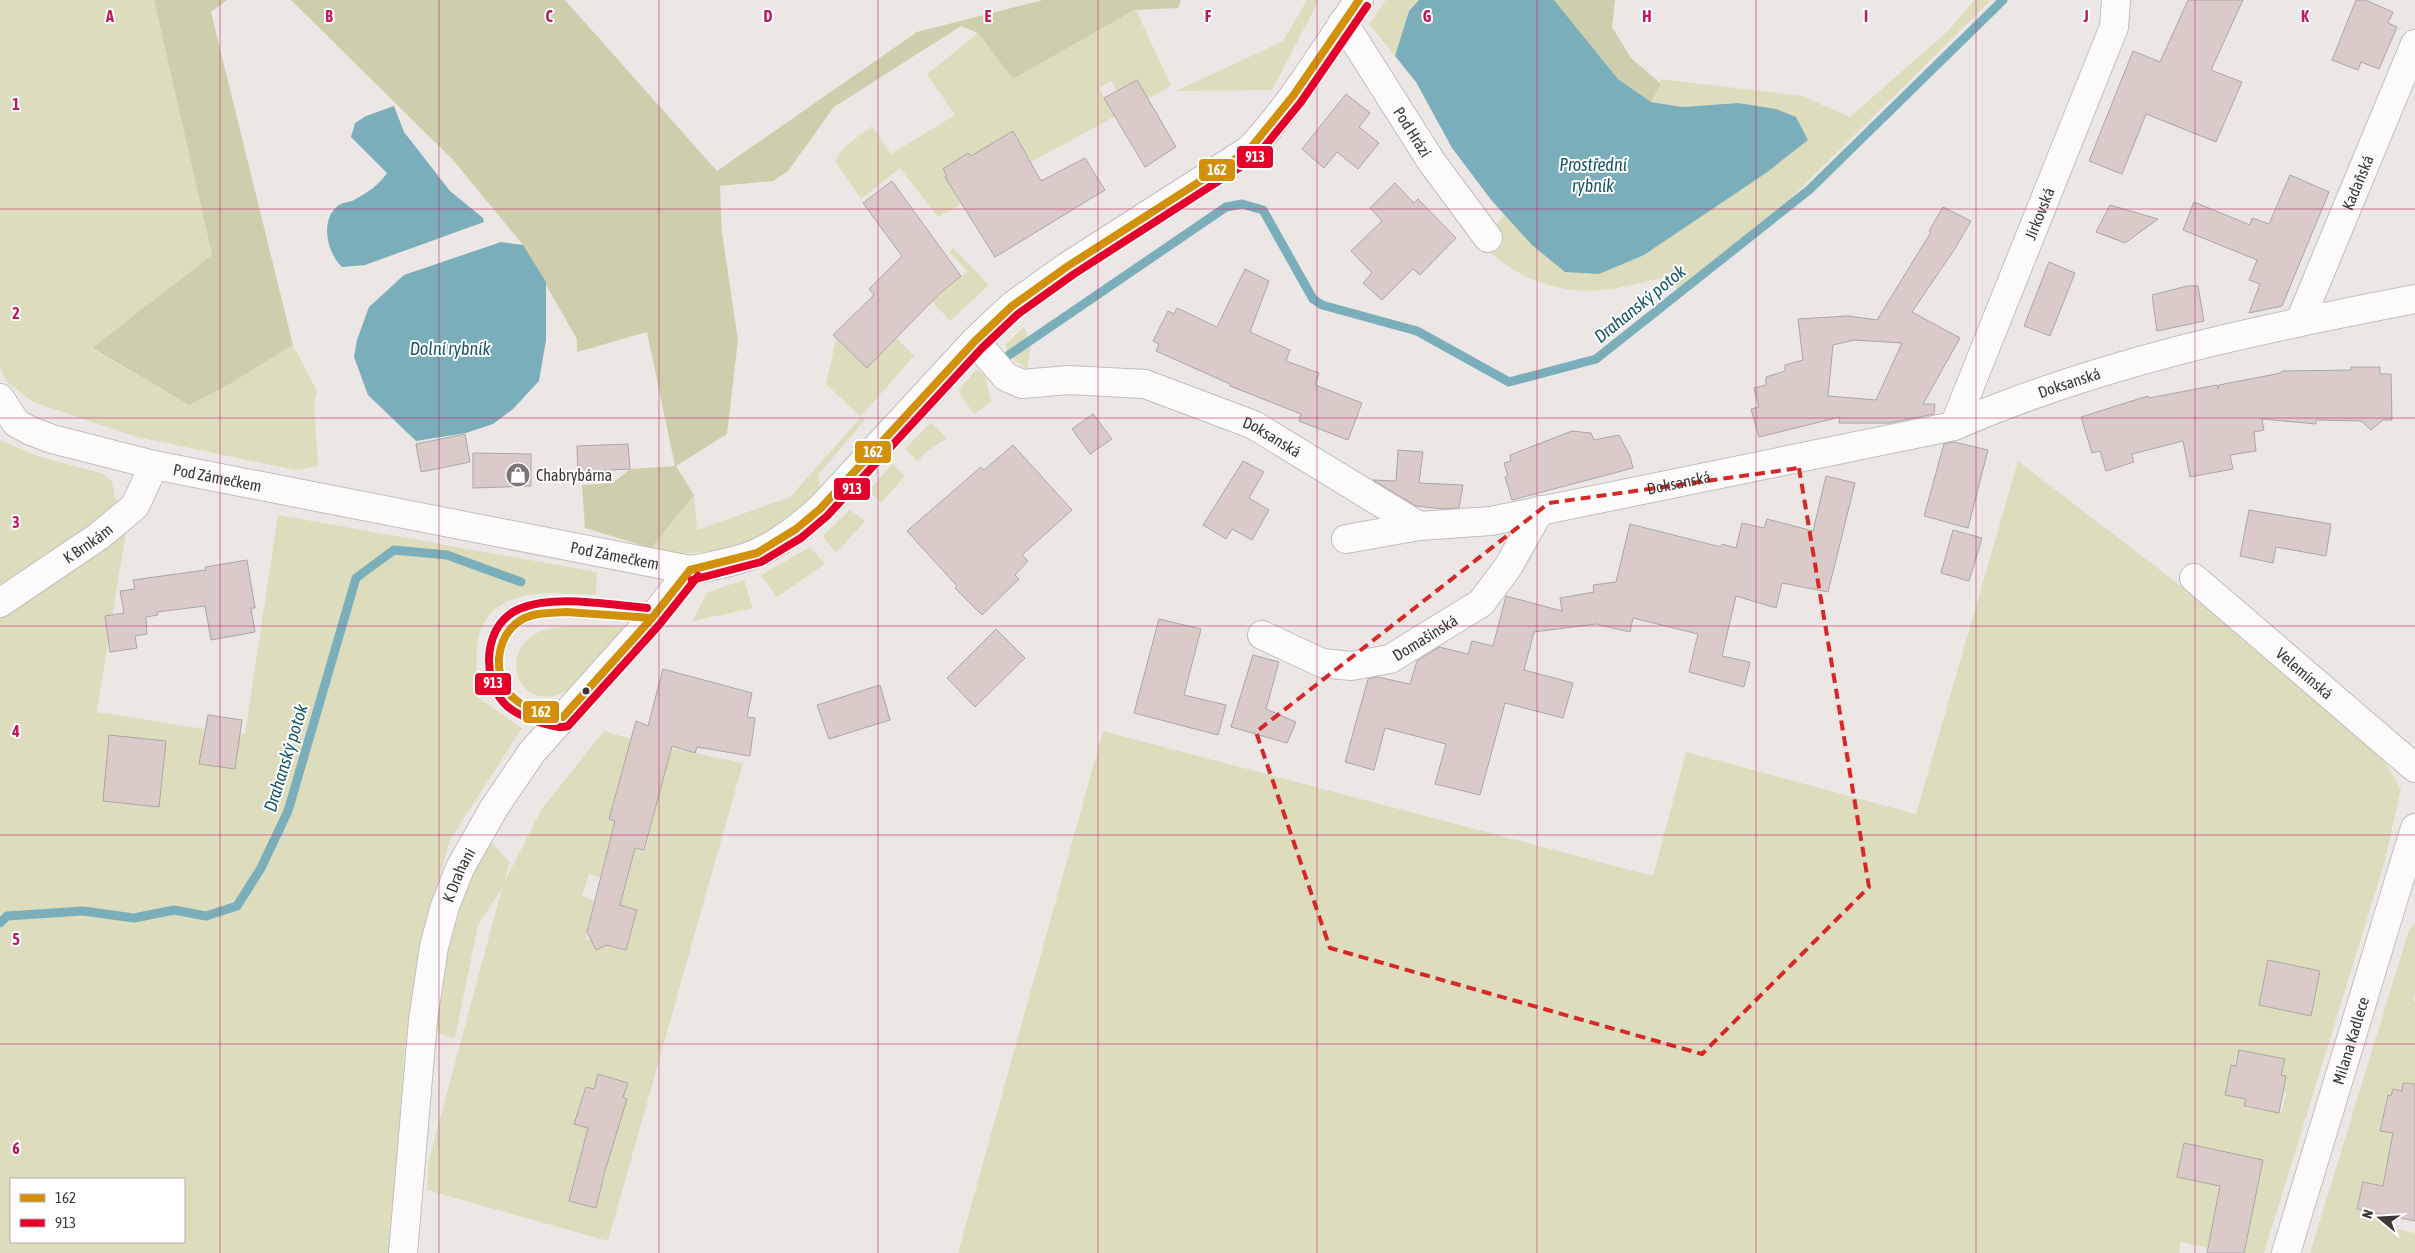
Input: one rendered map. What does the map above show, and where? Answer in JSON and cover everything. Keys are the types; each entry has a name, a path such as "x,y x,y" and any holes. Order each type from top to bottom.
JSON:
{"street":[{"name":"Pod Zámečkem","path":"0,398 16,422 31,432 154,465 690,570 757,553 796,530 820,509 975,341 1012,306 1068,266 1249,150 1270,128 1304,83 1359,0"},
{"name":"Jirkovská","path":"1954,426 2114,26 2116,0"},
{"name":"Pod Hrází","path":"1343,22 1431,161 1488,238"},
{"name":"Kadaňská","path":"2300,321 2415,44"},
{"name":"Doksanská","path":"975,341 1006,377 1022,384 1069,380 1145,384 1254,425 1419,526 1491,520 1954,426 1982,413 2116,366 2300,321 2415,299"},
{"name":"K Brnkám","path":"0,603 99,536 135,506 154,465"},
{"name":"Domašínská","path":"1262,635 1322,663 1351,666 1390,659 1481,603 1508,568 1540,510"},
{"path":"1346,539 1419,526"},
{"name":"K Drahani","path":"403,1253 425,1011 434,947 445,906 460,868 494,808 532,752 652,618 690,570"},
{"name":"Velemínská","path":"2194,578 2415,768"},
{"name":"Milana Kadlece","path":"2286,1253 2406,894 2415,828"}],"highlighted area":[{"path":"1799,468 1869,887 1702,1054 1330,948 1256,732 1549,503"}],"green space":[{"path":"0,0 154,0 212,255 92,349 189,405 223,388 293,345 317,391 314,405 318,466 296,470 137,437 33,402 6,381 0,367"},
{"path":"154,0 227,0 211,12 293,345 223,388 189,405 92,348 212,255"},
{"path":"291,0 565,0 717,171 917,32 1043,0 1181,0 1178,8 1135,10 1013,79 978,33 961,26 834,107 788,171 773,181 720,186 722,233 738,340 727,434 676,466 694,495 651,548 585,528 582,485 613,483 630,469 675,466 647,332 577,352 577,339 523,245 453,160"},
{"path":"1307,0 1319,0 1272,90 1176,91 1283,41"},
{"path":"1386,0 1419,0 1409,11 1395,56 1369,24"},
{"path":"1554,0 1615,0 1612,27 1631,58 1661,84 1651,102 1618,79"},
{"path":"1974,0 1991,0 1788,201 1678,291 1667,276 1614,289 1564,289 1521,274 1482,247 1504,214 1532,245 1644,255 1766,173 1738,103 1682,107 1651,102 1661,84 1660,79 1802,96 1850,117 1949,30"},
{"path":"1136,10 1171,86 1031,162 1013,131 989,187 968,153 943,169 947,176 945,177 961,204 938,217 900,168 861,199 835,161 844,147 872,126 891,154 955,115 927,74 978,33 1013,79","holes":["1137,80 1146,97 1115,115 1099,88 1111,81 1117,91"]},
{"path":"953,248 989,285 950,321 932,301 967,271 950,252"},
{"path":"1024,327 1031,344 1027,370 1009,355 1005,345"},
{"path":"897,338 914,356 861,416 865,420 818,475 820,490 789,517 753,540 727,549 681,554 651,548 694,495 697,530 790,497 861,417 826,384 836,339 867,368"},
{"path":"977,369 985,376 991,402 974,414 958,391"},
{"path":"931,422 947,438 926,452 918,461 905,449"},
{"path":"0,440 37,456 104,474 112,482 115,499 120,501 118,507 0,590"},
{"path":"2018,461 2362,725 2401,789 2384,864 2264,1253 2233,1253 2181,1242 2179,1253 958,1253 1103,731 1653,876 1686,752 1916,814","holes":["2268,960 2320,971 2311,1016 2259,1005","2239,1050 2285,1059 2281,1075 2283,1092 2286,1093 2282,1113 2244,1108 2246,1099 2226,1095","2184,1143 2263,1160 2250,1223"]},
{"path":"892,464 905,476 881,503 869,491"},
{"path":"850,510 865,521 836,553 823,536"},
{"path":"278,515 597,572 596,595 543,594 525,596 509,601 495,609 485,622 478,640 476,675 473,675 477,697 522,728 450,840 422,938 405,1045 390,1253 0,1253 0,613 127,525 97,712 205,729 200,764 235,769 240,734 245,734","holes":["109,736 166,741 159,806 103,801"]},
{"path":"810,547 825,564 777,597 761,575"},
{"path":"744,580 753,608 692,621 708,592"},
{"path":"563,627 624,627 588,671 568,690 550,697 535,695 524,686 518,674 517,660 522,646 534,635"},
{"path":"604,731 638,741 743,763 608,1241 427,1190 429,1160 502,888 478,925 455,1038 436,1033 444,951 466,882 489,840 510,862 504,883 541,810","holes":["621,774 661,785 645,851 610,841 615,821 609,819","589,874 625,885 620,905 637,910 626,950 586,939 596,901 582,896","598,1074 627,1083 623,1097 627,1099 616,1136 574,1124 586,1087 594,1089","579,1165 606,1172 596,1208 569,1201"]},
{"path":"2415,923 2415,992 2413,1002 2415,1003 2415,1093 2393,1089 2391,1096 2387,1095 2380,1130 2393,1133 2399,1189 2363,1182 2357,1208 2394,1216 2391,1228 2415,1233 2415,1253 2310,1253 2409,930"}],"water":[{"name":"Prostřední rybník","path":"1419,0 1554,0 1618,79 1651,102 1682,107 1738,103 1776,109 1796,117 1808,140 1766,173 1644,255 1599,274 1565,272 1532,245 1492,201 1452,148 1416,82 1395,56 1409,11"},
{"path":"394,106 404,132 450,191 483,218 484,222 365,265 342,267 329,245 327,227 329,219 339,205 354,200 368,192 387,173 351,137 355,123 366,116"},
{"name":"Dolní rybník","path":"501,242 523,245 546,282 546,340 539,381 513,409 493,424 466,433 416,441 368,395 354,357 357,340 369,307 404,275"}],"building":[{"path":"2188,0 2243,0 2211,70 2242,82 2216,142 2146,114 2122,174 2089,161 2133,51 2160,62"},
{"path":"2356,0 2365,0 2393,12 2388,23 2397,27 2379,69 2361,62 2358,70 2332,60"},
{"path":"1137,80 1176,147 1145,167 1104,98"},
{"path":"1346,94 1370,113 1359,127 1379,143 1358,169 1337,152 1324,168 1302,149"},
{"path":"1013,131 1041,181 1085,158 1105,190 995,257 945,177 947,176 943,169 968,153 971,156"},
{"path":"2290,175 2329,192 2282,306 2249,313 2260,284 2249,280 2257,260 2183,230 2194,202 2250,225 2252,218 2269,224"},
{"path":"892,181 961,276 938,295 867,368 833,335 874,295 869,289 902,256 863,203"},
{"path":"1395,183 1414,203 1418,199 1456,238 1420,275 1413,269 1382,300 1363,283 1372,273 1351,251 1382,221 1370,208"},
{"path":"2110,205 2158,219 2125,243 2096,232"},
{"path":"1943,207 1971,221 1956,247 1912,312 1960,338 1923,404 1935,404 1934,414 1889,423 1839,423 1840,417 1759,437 1751,409 1759,407 1754,388 1766,385 1766,377 1785,371 1785,365 1803,360 1798,319 1848,316 1877,320 1931,232 1929,231","holes":["1854,340 1902,343 1876,400 1828,396 1833,345"]},
{"path":"2049,262 2075,273 2050,336 2024,326"},
{"path":"1245,269 1269,281 1250,332 1290,350 1286,361 1319,373 1315,385 1362,403 1348,440 1299,421 1301,414 1230,386 1230,384 1156,351 1159,344 1153,341 1168,311 1174,314 1177,308 1217,327"},
{"path":"2187,286 2198,286 2204,321 2157,331 2152,295"},
{"path":"2351,367 2380,367 2380,374 2391,374 2392,420 2383,420 2371,430 2361,421 2316,420 2316,424 2262,419 2264,430 2254,432 2256,451 2230,455 2233,469 2190,477 2183,441 2132,454 2134,462 2106,471 2100,451 2092,453 2081,417 2148,396 2149,398 2217,385 2218,389 2219,385 2281,373 2282,371 2351,370"},
{"path":"1093,414 1112,439 1090,454 1072,429"},
{"path":"1572,431 1591,433 1594,440 1619,435 1630,456 1633,468 1512,500 1505,477 1508,476 1504,463 1511,461 1510,455"},
{"path":"465,434 470,462 421,472 416,444"},
{"path":"1954,442 1988,450 1968,528 1924,516 1944,444"},
{"path":"628,444 630,469 578,472 577,446"},
{"path":"1013,445 1072,510 1022,555 1028,561 1015,575 1019,579 982,615 955,588 957,586 907,531 981,467 984,470"},
{"path":"1398,450 1423,452 1419,483 1463,485 1459,508 1443,509 1416,506 1373,480 1396,481"},
{"path":"473,453 531,454 531,486 473,488"},
{"path":"1243,461 1264,472 1249,498 1269,510 1252,540 1232,529 1226,539 1203,525"},
{"path":"1826,476 1855,483 1828,592 1782,583 1776,608 1736,596 1722,656 1750,662 1744,687 1689,672 1698,634 1633,618 1630,632 1596,624 1534,632 1524,670 1573,683 1563,718 1505,703 1480,795 1435,784 1446,744 1385,728 1374,770 1345,762 1368,679 1377,677 1410,684 1417,661 1439,647 1468,654 1472,641 1493,646 1506,596 1562,611 1560,598 1594,592 1593,585 1616,582 1630,524 1721,547 1722,544 1736,548 1742,523 1764,528 1767,519 1813,531"},
{"path":"2249,510 2331,524 2326,556 2276,547 2273,563 2240,556"},
{"path":"1953,530 1982,538 1969,581 1941,573"},
{"path":"247,560 255,608 251,608 255,632 211,640 205,606 157,612 158,615 146,617 147,634 135,636 137,648 110,652 105,616 124,613 120,591 135,589 133,580 206,570 205,567"},
{"path":"1159,619 1201,629 1184,695 1226,705 1218,735 1134,713"},
{"path":"996,629 1025,658 975,707 947,678"},
{"path":"1253,655 1279,662 1266,709 1296,722 1287,743 1231,727"},
{"path":"663,669 752,693 747,717 755,718 750,756 697,747 695,753 672,746 644,850 635,848 620,905 637,910 626,950 606,945 596,950 587,932 615,821 609,819 636,721 648,726"},
{"path":"880,685 890,720 829,739 817,705"},
{"path":"208,715 242,720 235,769 199,764"},
{"path":"109,735 166,741 159,807 103,801"},
{"path":"2268,960 2320,971 2311,1016 2259,1005"},
{"path":"2239,1050 2285,1059 2281,1075 2286,1076 2279,1113 2244,1106 2246,1099 2225,1095 2231,1065 2236,1066"},
{"path":"598,1074 628,1083 623,1097 627,1099 596,1208 569,1201 588,1128 574,1124 586,1087 594,1089"},
{"path":"2403,1083 2415,1084 2415,1221 2357,1209 2363,1182 2383,1186 2393,1133 2380,1131 2388,1095 2391,1096 2393,1089 2402,1091"},
{"path":"2184,1143 2263,1160 2244,1253 2207,1253 2220,1186 2177,1177"}],"waterway":[{"name":"Drahanský potok","path":"1009,355 1226,207 1242,204 1263,210 1313,299 1322,305 1417,331 1509,382 1596,359 1809,190 2003,0"},
{"name":"Drahanský potok","path":"0,923 7,916 83,911 134,918 174,910 206,916 237,906 261,868 288,811 356,578 394,550 447,555 521,582"}],"transit line":[{"name":"162","path":"690,570 757,553 796,529 820,509 975,341 1012,306 1068,266 1249,150 1293,96 1359,0"},
{"name":"913","path":"692,580 761,562 801,538 827,516 982,348 1018,314 1074,274 1256,157 1301,102 1367,6"},
{"name":"162","path":"652,618 690,570"},
{"name":"913","path":"647,608 565,601 549,602 519,609 507,616 493,638 489,665 496,691 507,706 531,720 552,726 568,726 659,625 698,576"},
{"name":"162","path":"566,612 652,618 563,717 532,709 516,700 502,682 499,671 499,659 505,637 512,627 521,620 537,614 566,612"}],"place":[{"name":"Chabrybárna","path":"518,475"}]}
